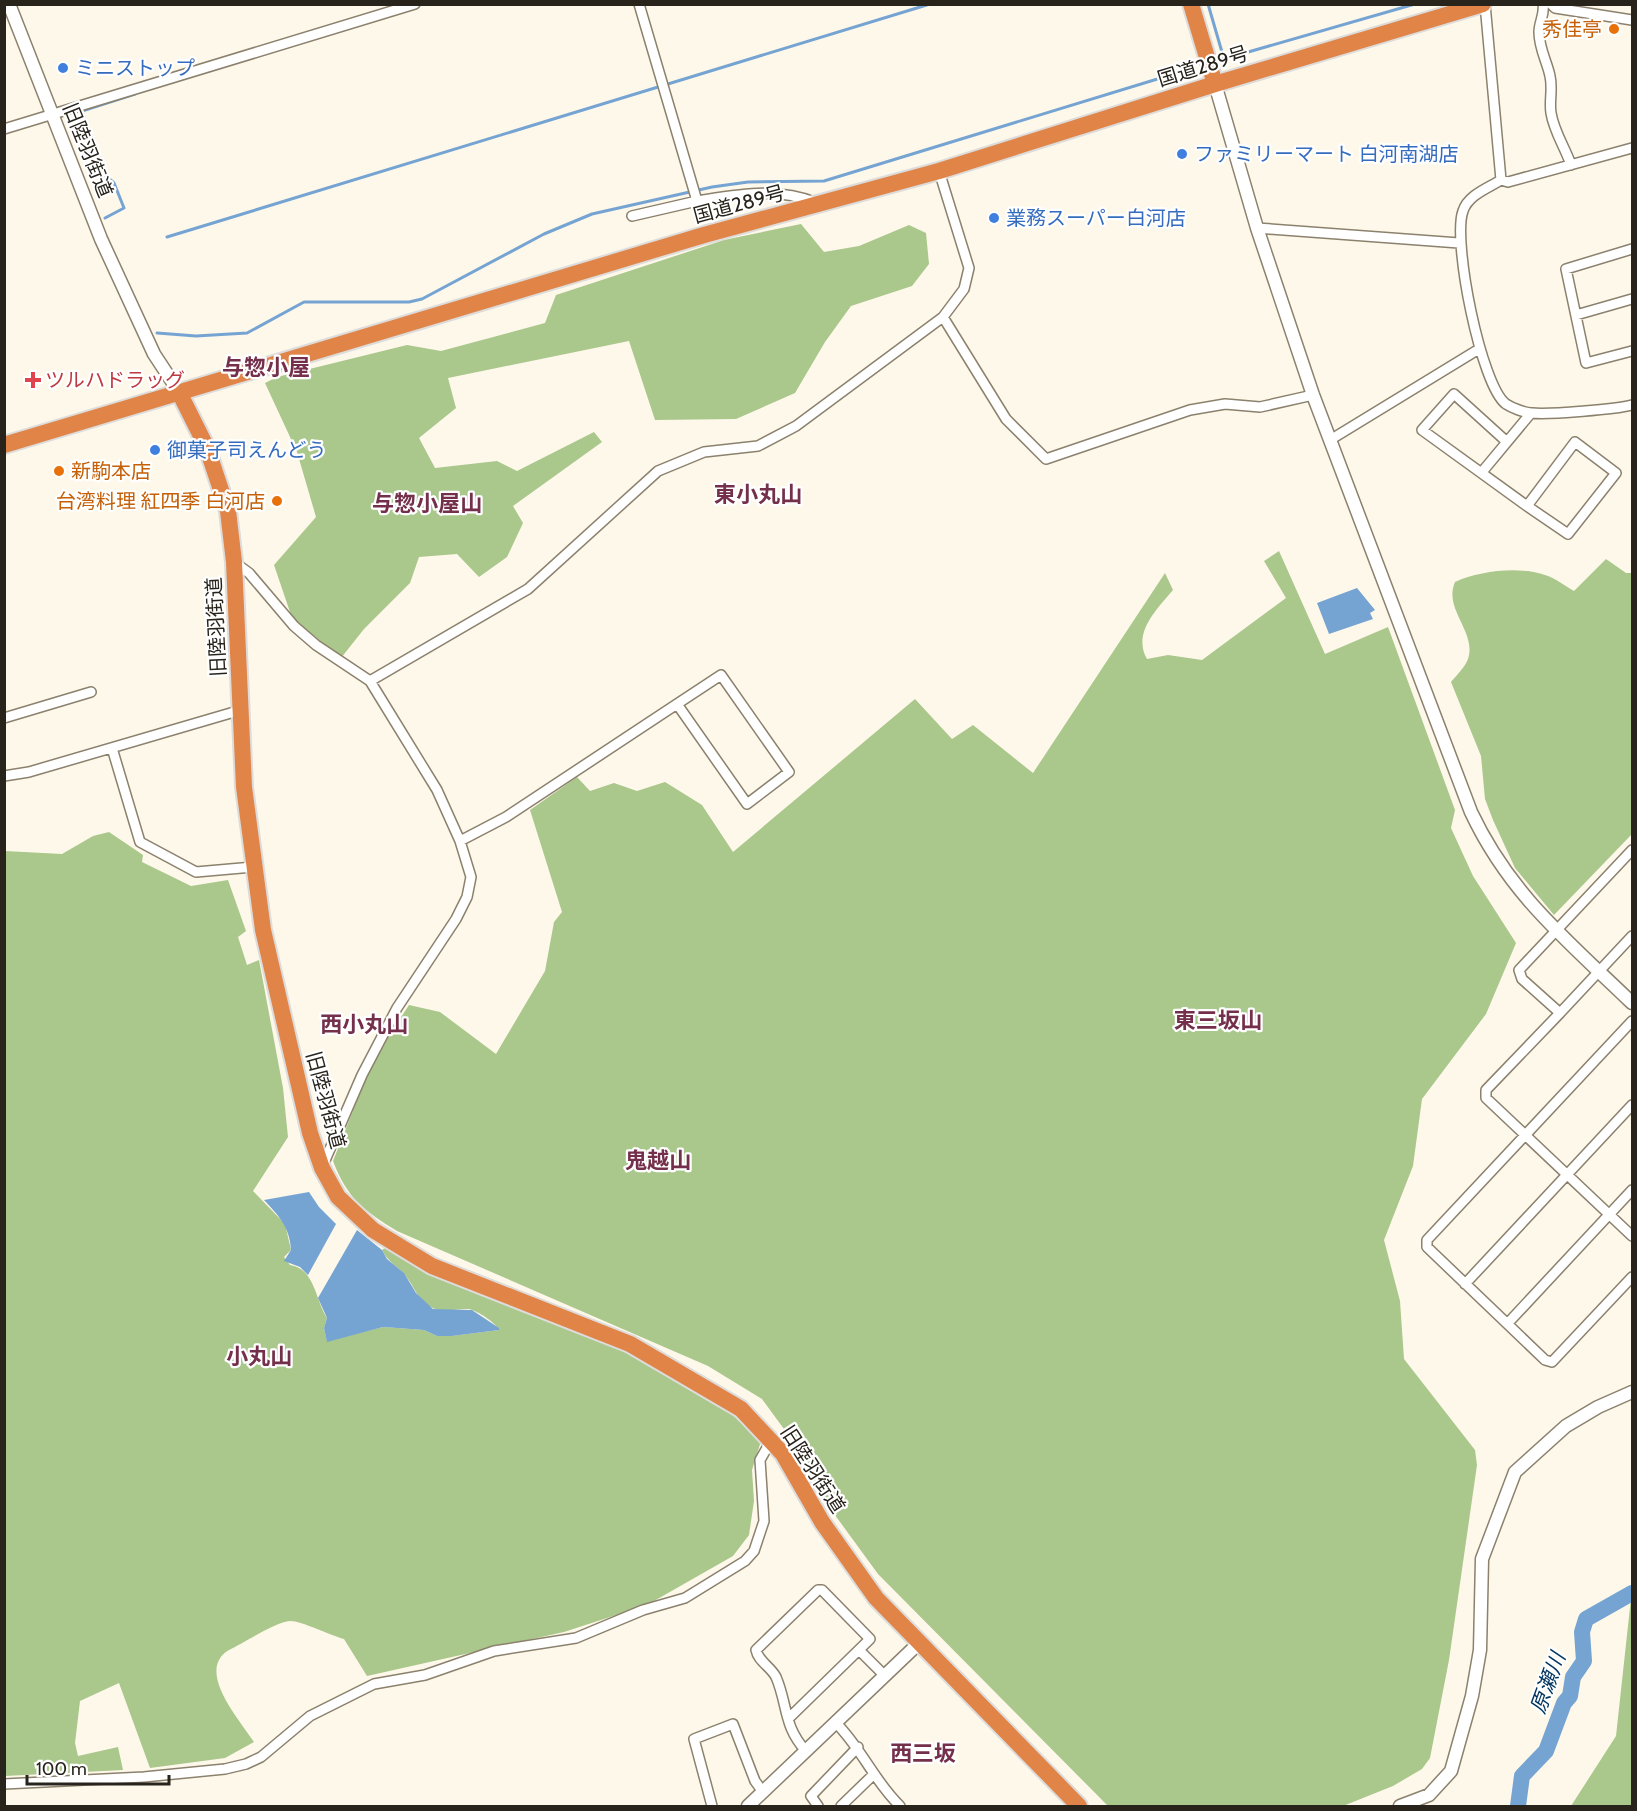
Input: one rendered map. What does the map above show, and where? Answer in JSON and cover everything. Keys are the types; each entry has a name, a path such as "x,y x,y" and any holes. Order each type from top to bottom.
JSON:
{"highway":[{"path":"1191,4 1215,84"},
{"name":"国道289号","path":"4,445 704,235 939,171 1215,84 1484,4"},
{"name":"旧陸羽街道","path":"179,392 220,479 228,511 234,562 244,787 253,867 265,941 310,1132 322,1168 338,1197 354,1214 398,1246 432,1266 630,1344 724,1397 756,1422 772,1439 840,1549 876,1598 998,1720 1034,1762 1079,1806"}],"street":[{"name":"旧陸羽街道","path":"9,4 101,239 149,344 179,392"},
{"path":"4,129 415,4"},
{"path":"639,4 697,201"},
{"path":"1484,4 1501,180"},
{"path":"1544,4 1539,30 1541,53 1550,74 1553,96 1551,110 1555,131 1563,141 1571,165"},
{"path":"1551,4 1565,10 1632,20"},
{"path":"1215,84 1257,228 1313,395 1471,812 1512,883 1556,931 1632,1002"},
{"path":"1631,408 1531,413 1506,404 1500,396 1479,349 1459,243 1463,209 1471,198 1501,180 1508,182 1632,148"},
{"path":"370,681 528,589 657,471 704,452 758,446 796,426 943,317 963,289 969,268 939,171"},
{"path":"632,216 742,193 797,195 821,205"},
{"path":"1257,228 1459,243"},
{"path":"1632,249 1566,269 1586,363 1632,351"},
{"path":"1576,315 1632,300"},
{"path":"943,317 1006,419 1046,459 1190,410 1225,404 1260,407 1313,395"},
{"path":"1330,440 1479,349"},
{"path":"1507,442 1454,394 1422,430 1527,506 1568,534 1616,473 1575,442 1527,506"},
{"path":"1482,472 1531,413"},
{"path":"234,562 249,573 294,626 316,645 370,681 437,790 460,841 471,877 466,897 456,919 397,1008 362,1075 322,1168"},
{"path":"460,841 506,817 677,704 721,675 789,771 747,804 677,704"},
{"path":"4,718 91,692"},
{"path":"4,776 29,772 241,710"},
{"path":"112,748 140,842 196,872 253,867"},
{"path":"1560,1013 1522,979 1520,970 1632,850"},
{"path":"1632,936 1486,1090 1486,1098 1632,1236"},
{"path":"1632,1021 1427,1240 1427,1247 1545,1360 1552,1362 1632,1276"},
{"path":"1465,1284 1632,1105"},
{"path":"1508,1323 1632,1190"},
{"path":"1400,1806 1429,1795 1451,1771 1472,1696 1480,1650 1482,1559 1515,1472 1566,1426 1632,1392"},
{"path":"4,1784 144,1777 236,1767 261,1756 310,1716 374,1684 425,1675 494,1651 576,1638 643,1610 685,1598 746,1561 754,1551 764,1521 760,1460 764,1449 772,1439"},
{"path":"788,1719 870,1639 822,1590 818,1590 756,1650 757,1655 775,1675 793,1737 806,1751"},
{"path":"748,1806 919,1643"},
{"path":"860,1651 885,1676"},
{"path":"836,1723 858,1747 873,1775 900,1806"},
{"path":"712,1806 694,1739 733,1724 755,1781 763,1792"},
{"path":"818,1806 811,1796 858,1747"},
{"path":"841,1806 873,1775"}],"green space":[{"path":"801,224 824,252 859,246 909,225 926,233 929,264 912,286 851,306 825,342 795,393 736,419 655,420 629,341 448,378 456,408 419,438 435,468 497,461 517,471 594,432 602,442 513,506 523,523 507,557 479,577 457,554 419,557 410,583 364,629 341,658 292,618 274,565 316,517 297,452 265,383 277,377 407,345 441,351 545,323 556,295 724,240"},
{"path":"1279,551 1325,654 1388,627 1455,810 1451,828 1473,876 1516,943 1486,1014 1422,1099 1413,1166 1384,1240 1400,1301 1404,1359 1475,1450 1477,1465 1449,1660 1430,1758 1422,1769 1393,1786 1343,1806 1108,1806 878,1574 824,1500 792,1440 762,1399 708,1366 397,1231 375,1217 358,1202 344,1185 333,1161 374,1058 409,1005 440,1012 496,1054 545,971 554,922 562,912 530,810 577,777 590,791 614,783 637,791 665,782 702,805 733,852 915,699 952,739 973,725 1033,773 1165,573 1173,590 1154,613 1144,631 1142,640 1147,659 1168,655 1202,660 1286,598 1264,561"},
{"path":"1606,559 1626,573 1632,573 1632,834 1554,915 1515,868 1485,799 1481,756 1451,682 1467,662 1470,649 1453,602 1452,592 1455,582 1465,578 1511,570 1545,575 1574,591"},
{"path":"109,832 143,855 142,862 191,886 228,880 246,931 238,937 247,965 259,960 283,1088 288,1137 253,1191 285,1224 291,1250 284,1257 290,1265 305,1272 310,1279 327,1318 324,1328 327,1341 383,1327 424,1330 437,1336 499,1330 491,1321 473,1310 440,1310 426,1304 404,1274 384,1254 382,1250 386,1247 430,1275 606,1338 717,1401 761,1441 752,1470 754,1501 749,1535 733,1556 647,1605 564,1632 367,1676 344,1639 301,1623 284,1622 229,1650 220,1659 216,1670 223,1695 254,1742 225,1758 150,1768 119,1683 80,1701 75,1743 78,1756 118,1747 123,1770 5,1776 5,851 62,854 93,836"},
{"path":"1632,1589 1632,1806 1571,1806 1616,1736"}],"water":[{"path":"1357,588 1375,610 1370,613 1373,619 1329,634 1317,603"},
{"path":"309,1192 319,1207 336,1224 308,1275 300,1267 284,1261 291,1250 286,1228 264,1200"},
{"path":"357,1230 382,1250 387,1259 404,1273 416,1293 433,1309 472,1310 499,1330 437,1336 424,1330 383,1327 327,1342 324,1328 327,1318 318,1298"}],"waterway":[{"path":"167,237 930,4"},
{"path":"1208,4 1224,59 1415,4"},
{"path":"157,333 196,336 247,333 304,302 409,302 422,299 544,234 592,214 712,187 748,182 824,181 1177,73"},
{"path":"105,218 124,208 114,183 106,176 82,111 135,94"},
{"name":"原瀬川","path":"1518,1806 1522,1776 1546,1751 1564,1703 1570,1696 1573,1677 1584,1661 1582,1632 1586,1619 1632,1593"}],"place":[{"name":"秀佳亭","path":"1614,29"},
{"name":"ミニストップ","path":"63,68"},
{"name":"ファミリーマート 白河南湖店","path":"1182,154"},
{"name":"業務スーパー白河店","path":"994,218"},
{"name":"ツルハドラッグ","path":"33,380"},
{"name":"御菓子司えんどう","path":"155,450"},
{"name":"新駒本店","path":"59,471"},
{"name":"台湾料理 紅四季 白河店","path":"277,501"}],"district":[{"name":"与惣小屋","path":"266,367"},
{"name":"東小丸山","path":"758,494"},
{"name":"与惣小屋山","path":"427,503"},
{"name":"東三坂山","path":"1218,1020"},
{"name":"西小丸山","path":"364,1024"},
{"name":"鬼越山","path":"658,1160"},
{"name":"小丸山","path":"259,1356"},
{"name":"西三坂","path":"923,1753"}]}
